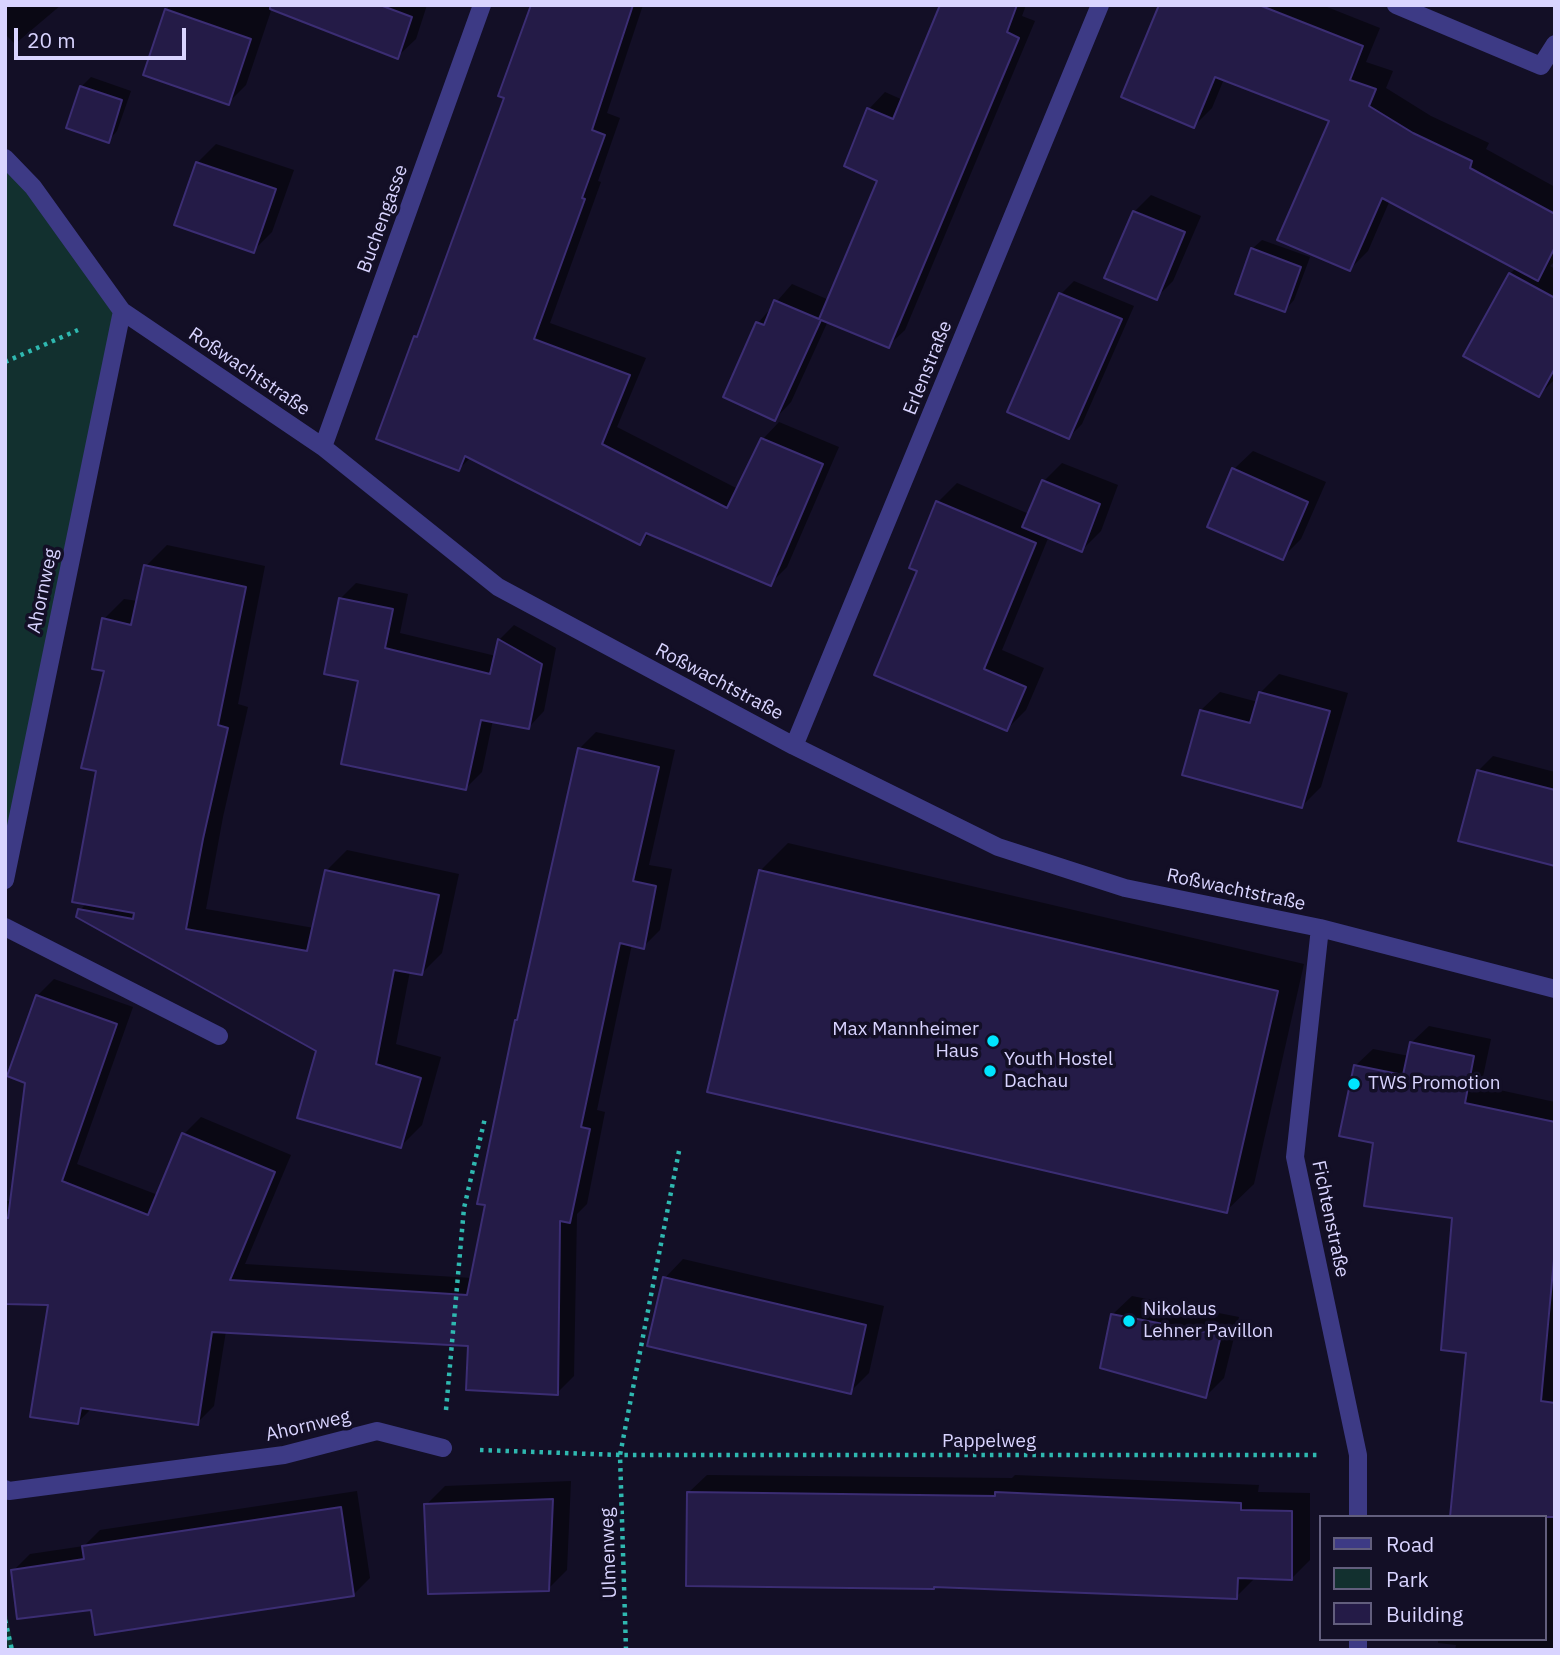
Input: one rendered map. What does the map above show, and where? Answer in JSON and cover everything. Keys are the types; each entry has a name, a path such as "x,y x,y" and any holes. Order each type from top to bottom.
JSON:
{"street":[{"name":"Buchengasse","path":"323,447 482,5"},
{"name":"Erlenstraße","path":"794,746 1100,5"},
{"path":"1396,5 1541,66 1555,44"},
{"name":"Roßwachtstraße","path":"5,158 33,187 122,311 323,447 498,587 794,746 998,847 1125,888 1320,928 1555,989"},
{"name":"Ahornweg","path":"5,880 122,311"},
{"path":"5,927 219,1036"},
{"name":"Fichtenstraße","path":"1320,928 1295,1157 1358,1455 1358,1515"},
{"name":"Ahornweg","path":"5,1489 9,1491 284,1455 377,1431 443,1448"}],"path":[{"path":"5,362 122,311"},
{"path":"485,1118 464,1208 443,1448 620,1455"},
{"name":"Ulmenweg","path":"626,1650 620,1455 679,1151"},
{"name":"Pappelweg","path":"620,1455 1358,1455"},
{"path":"5,1620 12,1650"}],"green space":[{"path":"5,158 122,311 5,880"},
{"path":"5,1605 14,1650 5,1650"}],"building":[{"path":"270,5 380,5 412,17 398,59 270,9"},
{"path":"531,5 633,5 592,130 605,135 582,198 585,199 534,339 630,375 602,444 727,508 761,438 823,464 771,586 646,533 640,545 465,456 459,471 376,439 414,336 417,337 504,98 498,96"},
{"path":"940,5 1017,5 1007,32 1019,38 889,348 821,320 775,421 723,397 756,322 764,325 774,300 819,319 877,181 844,166 867,108 893,119"},
{"path":"1159,5 1259,5 1363,46 1350,80 1376,89 1369,106 1413,133 1472,161 1470,168 1555,214 1555,247 1538,281 1382,198 1350,271 1277,240 1329,121 1215,77 1194,128 1121,97"},
{"path":"165,9 251,39 229,105 143,75"},
{"path":"80,86 122,100 109,143 66,128"},
{"path":"196,162 276,189 254,253 174,225"},
{"path":"1133,211 1185,232 1157,300 1104,278"},
{"path":"1251,248 1301,267 1285,312 1235,294"},
{"path":"1509,273 1555,298 1555,368 1539,397 1463,356"},
{"path":"1059,293 1122,319 1069,439 1007,412"},
{"path":"1232,468 1308,502 1283,560 1207,527"},
{"path":"1042,480 1100,504 1082,552 1022,527"},
{"path":"936,501 1036,543 984,669 1026,687 1007,731 874,675 917,571 909,568"},
{"path":"144,565 246,587 218,725 228,728 186,929 307,951 325,870 439,895 422,975 394,970 376,1064 421,1078 401,1148 297,1118 316,1051 76,917 78,909 133,919 134,913 72,902 96,771 81,768 104,671 92,669 102,618 131,625"},
{"path":"339,598 393,609 385,648 490,674 498,639 542,664 529,729 481,720 466,790 341,764 358,681 324,674"},
{"path":"1259,692 1330,711 1302,808 1182,775 1200,710 1250,723"},
{"path":"578,748 659,767 633,881 656,886 644,949 620,943 581,1127 590,1129 570,1223 560,1221 558,1395 466,1390 468,1346 212,1332 198,1425 81,1408 78,1424 30,1417 48,1305 5,1304 5,1218 8,1218 25,1083 7,1076 36,995 117,1024 62,1181 148,1215 182,1133 275,1172 230,1280 467,1295 485,1205 477,1204 515,1020"},
{"path":"1477,770 1555,790 1555,866 1458,841"},
{"name":"Max Mannheimer Haus","path":"759,870 1278,991 1227,1213 707,1092"},
{"path":"1410,1042 1474,1056 1465,1103 1555,1122 1555,1248 1541,1401 1555,1403 1555,1517 1450,1515 1466,1353 1441,1350 1452,1218 1364,1206 1373,1143 1339,1136 1354,1065 1403,1075"},
{"path":"663,1277 866,1325 851,1394 647,1346"},
{"name":"Nikolaus Lehner Pavillon","path":"1111,1314 1221,1335 1206,1398 1100,1368"},
{"path":"687,1492 995,1496 995,1492 1241,1503 1241,1510 1292,1511 1292,1580 1238,1578 1237,1599 934,1587 686,1586"},
{"path":"553,1499 549,1591 428,1594 424,1504"},
{"path":"341,1507 354,1596 95,1635 91,1610 17,1619 11,1570 84,1559 82,1546"}],"place":[{"name":"Max Mannheimer Haus","path":"993,1041"},
{"name":"Youth Hostel Dachau","path":"990,1071"},
{"name":"TWS Promotion","path":"1354,1084"},
{"name":"Nikolaus Lehner Pavillon","path":"1129,1321"}]}
